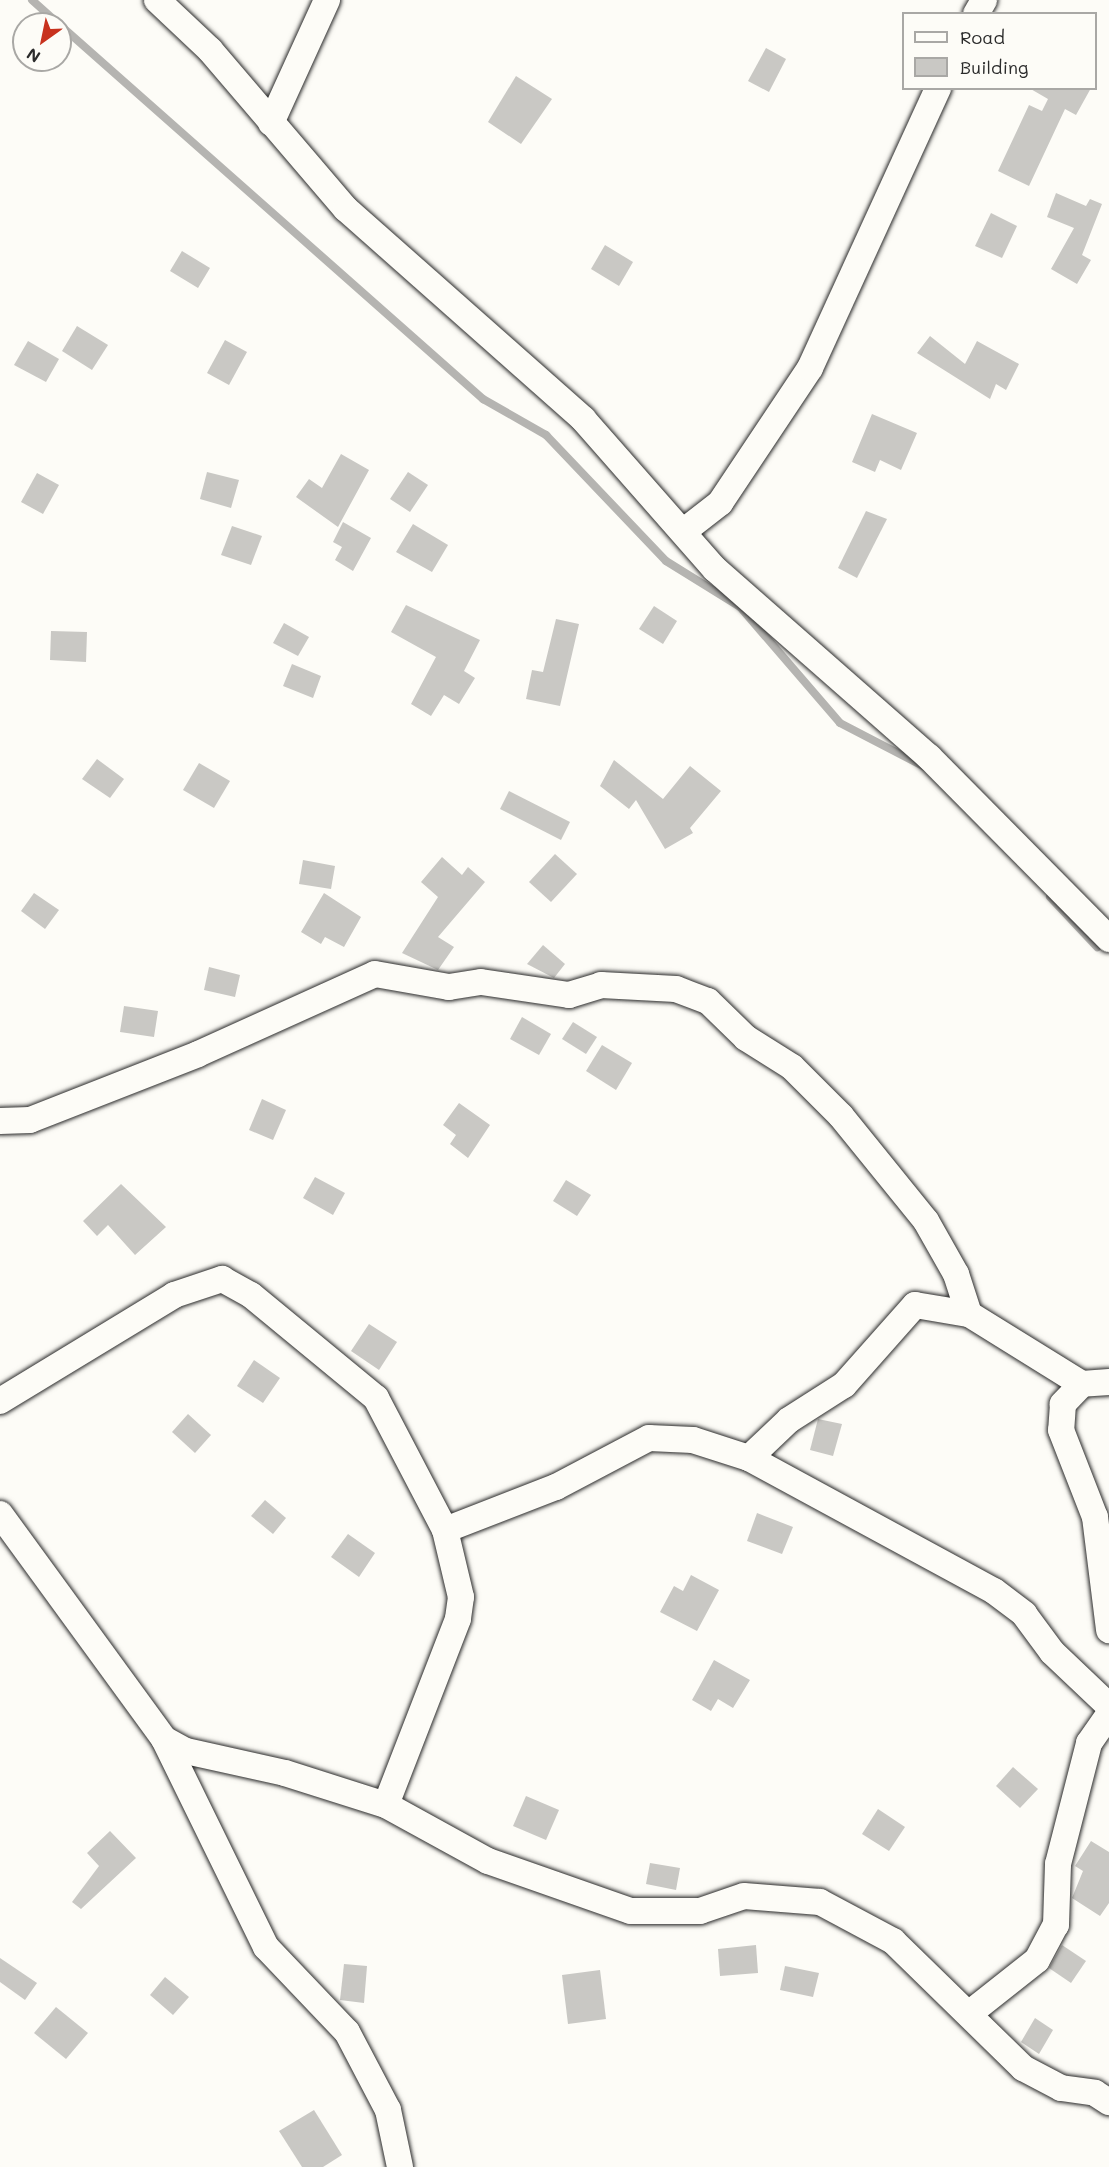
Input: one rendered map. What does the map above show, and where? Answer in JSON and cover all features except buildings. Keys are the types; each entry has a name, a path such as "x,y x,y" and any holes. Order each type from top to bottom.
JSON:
{"street":[{"path":"157,0 210,50 346,209 583,419 684,531 715,569 929,757 1109,939"},
{"path":"271,123 327,0"},
{"path":"684,531 720,503 810,368 937,90"},
{"path":"0,1121 30,1120 198,1054 375,974 449,987 481,982 568,995 601,985 676,988 708,1001 746,1038 792,1067 841,1116 926,1221 956,1274 969,1314"},
{"path":"0,1401 174,1294 222,1279 251,1295 376,1398 445,1530 460,1597 458,1619 386,1805"},
{"path":"749,1458 789,1420 844,1385 904,1312 915,1305 969,1314 1082,1384 1109,1382"},
{"path":"1082,1384 1063,1404 1062,1430 1095,1517 1109,1630"},
{"path":"445,1530 556,1488 649,1438 693,1440 749,1458 994,1591 1109,1706"},
{"path":"0,1514 164,1739 266,1947 347,2032 370,2069 388,2110 400,2167"},
{"path":"970,2013 1037,1960 1056,1925 1058,1864 1089,1743 1109,1714"},
{"path":"164,1739 186,1751 285,1773 386,1805 488,1861 631,1911 700,1911 744,1896 820,1902 893,1941 970,2013 1023,2068 1061,2088 1095,2093 1109,2102"}],"waterway":[{"path":"32,0 46,12"},
{"path":"72,36 483,399 546,435 666,561 740,607 840,723 925,767"},
{"path":"1050,897 1097,947"}]}
